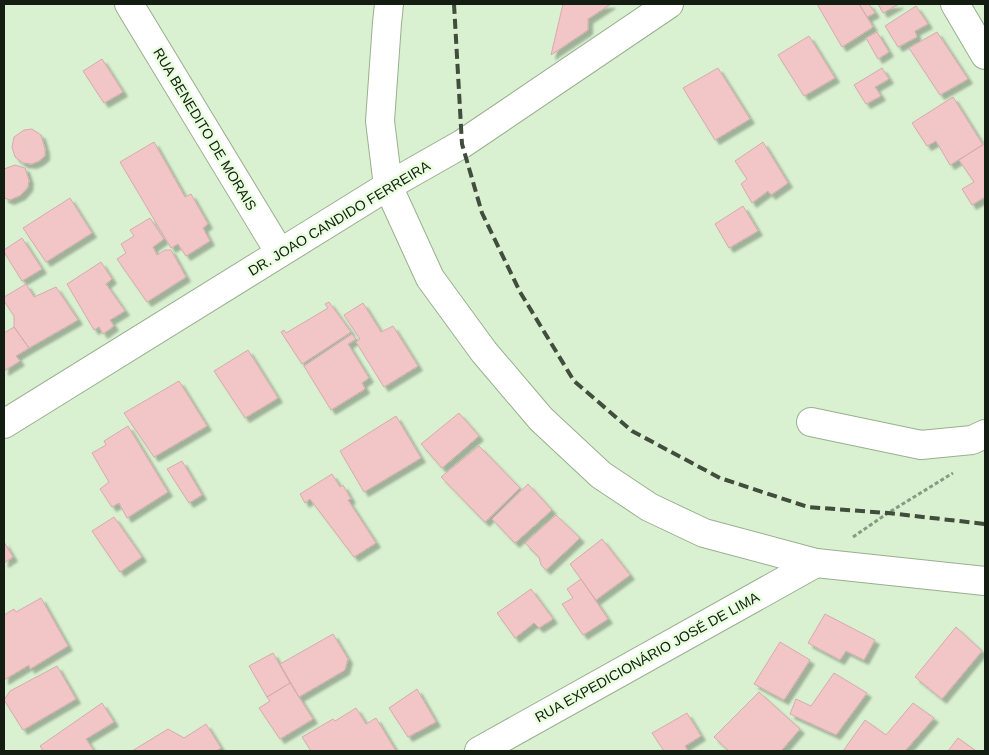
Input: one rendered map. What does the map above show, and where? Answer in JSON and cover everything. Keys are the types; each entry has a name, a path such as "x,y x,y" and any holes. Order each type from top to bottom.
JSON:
{"street":[{"name":"RUA BENEDITO DE MORAIS","path":"129,4 280,254"},
{"path":"389,4 380,121 388,186 430,278 479,345 541,419 602,475 649,507 704,533 816,563 985,581"},
{"name":"DR. JOAO CANDIDO FERREIRA","path":"4,424 388,186 462,144 670,4"},
{"path":"956,4 985,55"},
{"path":"811,422 921,445 972,440 985,434"},
{"name":"RUA EXPEDICIONÁRIO JOSÉ DE LIMA","path":"479,751 816,563"}],"path":[{"path":"816,563 888,513 953,473"}],"building":[{"path":"563,4 611,4 588,19 588,30 551,55"},
{"path":"817,4 859,4 873,27 842,47"},
{"path":"859,4 869,4 875,13 867,17"},
{"path":"878,4 899,4 883,13"},
{"path":"916,6 928,24 915,31 917,37 898,47 885,26"},
{"path":"877,32 889,52 878,59 866,38"},
{"path":"937,32 968,79 940,95 909,48"},
{"path":"809,36 835,78 804,96 778,55"},
{"path":"102,59 123,92 104,103 83,71"},
{"path":"718,68 750,119 715,140 683,88"},
{"path":"882,68 889,79 875,87 881,96 866,104 854,85"},
{"path":"953,97 983,145 950,165 936,141 927,146 912,123"},
{"path":"32,129 41,135 45,156 32,164 23,163 15,157 12,147 14,137 24,130"},
{"path":"154,142 185,197 191,194 208,224 203,228 210,241 186,256 178,244 171,248 120,162"},
{"path":"763,142 788,183 771,195 768,191 752,203 741,184 747,179 735,161"},
{"path":"985,143 985,197 972,205 962,189 974,182 959,160"},
{"path":"15,165 25,168 29,180 28,187 21,195 10,200 4,198 4,169"},
{"path":"70,198 92,233 46,262 23,228"},
{"path":"743,206 758,231 729,248 715,224"},
{"path":"150,218 164,239 153,247 157,255 165,250 171,250 186,277 147,302 117,259 126,253 121,244 134,236 130,230"},
{"path":"22,238 42,269 22,281 4,250"},
{"path":"101,262 112,279 106,284 125,311 110,320 114,326 103,334 99,327 94,330 67,284"},
{"path":"26,284 34,297 56,287 78,320 29,348 14,327 14,316 4,301 4,297"},
{"path":"329,302 351,332 302,364 281,332 284,330 286,333 328,308 325,304"},
{"path":"363,303 381,332 393,326 418,366 384,387 356,342 360,339 344,315"},
{"path":"14,327 29,348 16,356 20,361 4,371 4,333"},
{"path":"352,334 356,339 348,344 369,378 362,383 365,389 331,410 304,366"},
{"path":"248,350 278,398 245,418 214,371"},
{"path":"179,381 207,426 154,457 124,413"},
{"path":"459,413 479,436 442,468 421,444"},
{"path":"396,416 421,458 364,492 340,451"},
{"path":"128,426 168,492 127,518 119,503 112,507 100,489 109,482 92,453 106,445 104,441"},
{"path":"479,446 520,488 485,522 441,477"},
{"path":"182,461 202,495 189,503 167,469"},
{"path":"332,474 340,487 343,485 351,499 348,500 376,543 354,557 310,499 305,503 300,494"},
{"path":"528,484 552,510 515,543 492,519"},
{"path":"556,515 580,538 546,570 541,565 539,557 525,543"},
{"path":"114,517 142,557 120,572 92,531"},
{"path":"602,539 630,575 596,600 570,564"},
{"path":"4,542 13,557 4,563"},
{"path":"581,579 608,619 583,635 562,604 573,598 567,589"},
{"path":"531,589 553,619 539,628 534,623 515,638 497,613"},
{"path":"41,598 68,646 30,669 29,665 4,680 4,615 14,609 16,612"},
{"path":"825,614 875,640 864,660 846,651 840,660 808,643"},
{"path":"956,627 982,651 942,699 915,677"},
{"path":"333,634 348,659 345,670 299,697 280,664"},
{"path":"780,642 810,660 784,700 754,684"},
{"path":"273,653 290,683 267,697 249,666"},
{"path":"57,666 76,699 23,730 4,700 10,691"},
{"path":"834,673 867,693 836,735 790,714 796,699 811,706"},
{"path":"290,683 313,719 280,739 259,708 270,701 267,697"},
{"path":"417,689 436,722 408,737 389,708"},
{"path":"759,692 800,729 781,751 729,751 714,737"},
{"path":"102,703 114,722 86,739 94,751 43,751 40,746"},
{"path":"913,703 934,718 905,751 843,751 865,720 886,735"},
{"path":"356,708 366,724 376,718 396,751 311,751 302,737 333,719 335,721"},
{"path":"687,713 701,736 685,746 688,751 664,751 652,733"},
{"path":"206,724 221,748 216,751 132,751 168,729 184,738"},
{"path":"958,738 976,751 948,751"}],"railway":[{"path":"454,4 462,144 482,213 520,292 574,381 632,431 720,478 808,507 888,513 985,524"}]}
